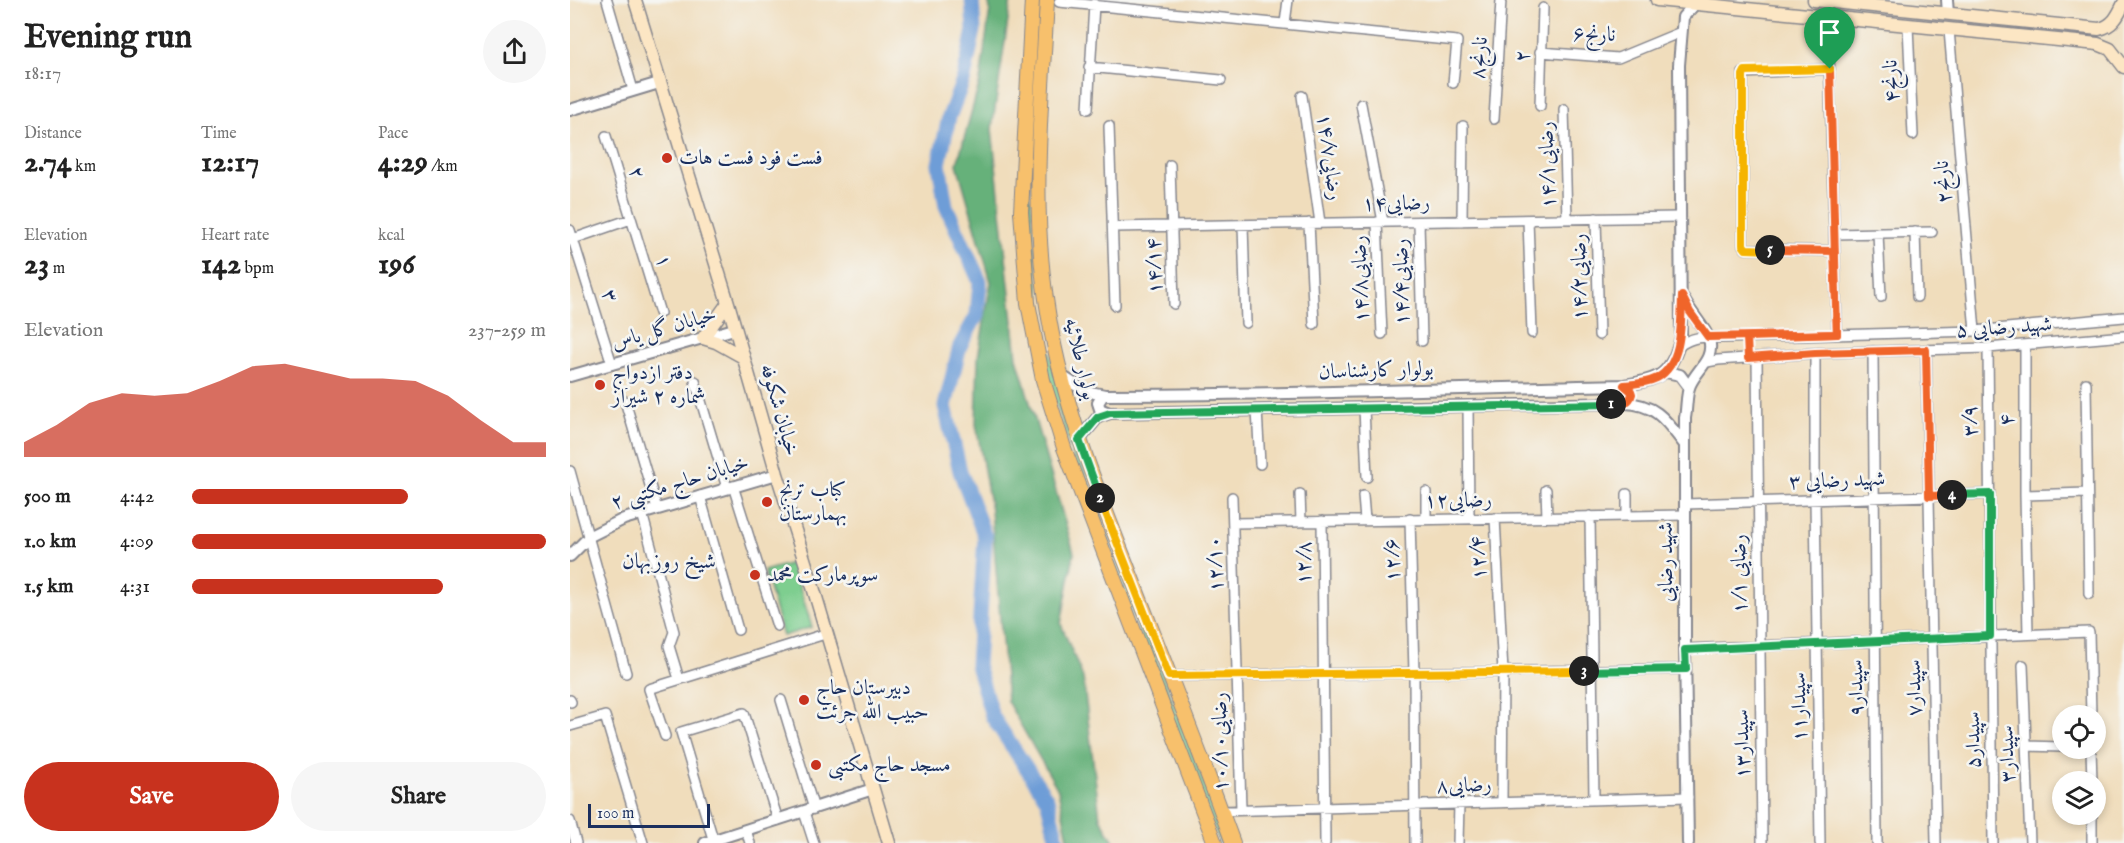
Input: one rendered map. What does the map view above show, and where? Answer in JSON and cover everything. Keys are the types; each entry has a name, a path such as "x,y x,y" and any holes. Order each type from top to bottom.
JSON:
{"main road":[{"name":"خیابان شکوفه","path":"634,0 728,303 886,839"},
{"name":"بولوار طلائیه","path":"1032,0 1021,212 1028,303 1043,380 1064,448 1215,843"},
{"path":"1657,0 2098,44 2110,49 2124,67"},
{"path":"1814,0 2098,29 2112,23 2124,3"},
{"name":"بولوار طلائیه","path":"1053,1 1040,145 1038,211 1046,299 1060,375 1079,440 1233,843"},
{"path":"2098,29 2104,34 2104,39 2098,44"},
{"path":"1023,143 1040,145"},
{"path":"728,303 703,338 716,342 743,357"}],"street":[{"path":"607,0 633,90"},
{"path":"1284,23 1288,0"},
{"name":"نارنج۸","path":"1494,119 1502,0"},
{"path":"1947,0 1947,14"},
{"path":"1053,1 1457,41 1453,83"},
{"path":"1088,109 1094,4"},
{"path":"1689,387 1680,375 1666,372 1681,337 1679,65 1683,17 1695,4"},
{"name":"۲","path":"1540,106 1543,8"},
{"path":"1828,17 1837,334"},
{"name":"نارنج۴","path":"1908,26 1912,135"},
{"name":"نارنج۲","path":"1949,30 1975,331"},
{"name":"نارنج۶","path":"1540,52 1618,58 1681,32"},
{"path":"1089,67 1221,80"},
{"path":"1830,69 1743,73 1743,245 1746,249 1834,251"},
{"path":"570,110 659,84"},
{"name":"رضایی۱۴/۷","path":"1302,96 1320,223"},
{"name":"رضایی۱۴/۸","path":"1361,104 1380,222 1382,334"},
{"name":"۱۴/۱رضایی","path":"1564,109 1568,219"},
{"path":"1109,126 1115,305"},
{"path":"1462,221 1463,126"},
{"name":"۲","path":"606,136 631,219"},
{"name":"۱۴/۱۴","path":"1170,165 1174,304"},
{"name":"رضایی۱۴","path":"1114,227 1679,217"},
{"name":"رضایی۱۴/۲","path":"1596,218 1599,335"},
{"path":"571,236 631,219"},
{"name":"۱","path":"631,219 660,313"},
{"path":"1528,220 1532,333"},
{"name":"رضایی۱۴/۴","path":"1419,222 1422,341"},
{"path":"1309,224 1314,324"},
{"path":"1243,225 1246,323"},
{"path":"1915,232 1917,297"},
{"path":"1834,234 1932,232"},
{"path":"1878,233 1881,297"},
{"name":"۳","path":"571,236 612,364"},
{"path":"1682,296 1690,312 1708,337 1711,348 1707,362"},
{"name":"شهید رضایی ۵","path":"1679,346 1691,338 1975,331 2124,317"},
{"name":"خیابان گل یاس","path":"570,376 734,328"},
{"name":"شهید رضایی ۵","path":"1707,362 1815,353 2025,346 2124,336"},
{"name":"رضایی ۱/۱","path":"1747,337 1752,358 1760,645"},
{"name":"۴","path":"2025,346 2025,495"},
{"name":"۳/۹","path":"1988,348 1990,636"},
{"name":"سپیدار۷","path":"1926,350 1936,843"},
{"name":"سپیدار۹","path":"1873,351 1872,498 1877,843"},
{"name":"سپیدار۱۱","path":"1815,353 1820,843"},
{"name":"شهید رضایی","path":"1688,843 1685,418 1689,387 1707,362"},
{"name":"بولوار کارشناسان","path":"1060,375 1085,391 1103,395 1272,395 1394,389 1624,385 1649,381 1666,372"},
{"path":"695,381 777,626"},
{"path":"1649,381 1643,394 1650,407 1665,420 1685,446"},
{"path":"2086,383 2090,594"},
{"path":"1624,385 1632,394 1630,400 1625,403"},
{"path":"1103,395 1098,404 1100,410 1109,413"},
{"path":"625,401 657,509"},
{"name":"بولوار کارشناسان","path":"1109,413 1625,403 1650,407"},
{"path":"1468,406 1468,519"},
{"path":"1364,408 1367,477"},
{"path":"1257,410 1260,464"},
{"path":"1079,440 1098,417 1109,413"},
{"path":"1665,420 1678,422 1685,418"},
{"path":"570,471 626,673"},
{"name":"خیابان حاج مکتبی ۲","path":"570,556 590,537 624,519 777,474"},
{"path":"1546,490 1547,517"},
{"path":"1425,492 1426,519"},
{"path":"2028,634 2025,495 2087,493"},
{"path":"1300,494 1300,522"},
{"path":"1627,494 1627,516"},
{"name":"شهید رضایی ۳","path":"1685,509 1757,501 1990,494"},
{"path":"700,496 738,630"},
{"path":"1363,496 1365,520"},
{"name":"۱۲/۱۰","path":"1232,497 1238,675"},
{"name":"رضایی۱۲","path":"1233,523 1627,516 1685,509"},
{"path":"642,513 674,633 669,646 679,679"},
{"path":"1590,516 1594,800"},
{"name":"۱۲/۴","path":"1495,518 1503,672 1502,802"},
{"name":"۱۲/۶","path":"1410,519 1415,843"},
{"name":"۱۲/۸","path":"1322,521 1325,843"},
{"path":"1685,650 2089,632 2091,705"},
{"path":"665,736 649,689 825,634"},
{"name":"سپیدار۵","path":"1990,636 1993,843"},
{"name":"سپیدار۱۳","path":"1760,645 1762,843"},
{"name":"سپیدار۳","path":"2024,665 2030,843"},
{"path":"1169,676 1686,669"},
{"name":"رضایی۱۰/۱۰","path":"1238,675 1241,809"},
{"path":"781,700 809,810 814,843"},
{"path":"778,820 744,713 681,732 709,841 778,820 873,789"},
{"path":"570,726 605,716 643,843"},
{"path":"2026,746 2052,747"},
{"name":"رضایی۸","path":"1221,811 1688,797"},
{"path":"1458,843 1459,804"},
{"path":"570,821 576,843"},
{"path":"2092,825 2092,843"},
{"path":"746,830 750,843"}],"green space":[{"path":"988,0 1011,0 992,129 1017,358 1074,553 1061,624 1083,678 1100,818 1115,843 1069,843 1058,790 1007,701 991,510 976,424 978,357 991,282 957,164 980,81 990,9"},
{"path":"1030,160 1029,197 1041,304 1066,416 1076,448 1227,843 1220,843 1081,481 1047,376 1031,294 1026,207"},
{"path":"792,563 812,627 783,636 764,571"}],"waterway":[{"path":"972,0 974,30 964,78 949,117 939,164 946,206 980,282 977,315 960,346 945,406 960,471 985,537 977,665 992,716 1047,799 1058,843"}],"place":[{"name":"فست فود فست هات","path":"667,158"},
{"name":"دفتر ازدواج شماره ۲ شیراز","path":"600,385"},
{"name":"کباب ترنج بهمارستان","path":"767,502"},
{"name":"سوپرمارکت محمد","path":"755,575"},
{"name":"دبیرستان حاج حبیب الله جرئت","path":"804,700"},
{"name":"مسجد حاج مکتبی","path":"816,765"}],"district":[{"name":"شیخ روزبهان","path":"669,562"}],"route":[{"path":"1830,69 1745,71 1743,73 1743,245 1746,249 1834,251 1837,334 1747,337 1748,358 1815,353 1926,350 1929,496 1990,494 1990,636 1685,650 1686,669 1169,676 1079,440 1098,417 1110,413 1625,403 1630,400 1632,394 1624,385 1649,381 1666,372 1681,337 1682,296 1690,312 1708,337 1837,334 1830,69"}]}
